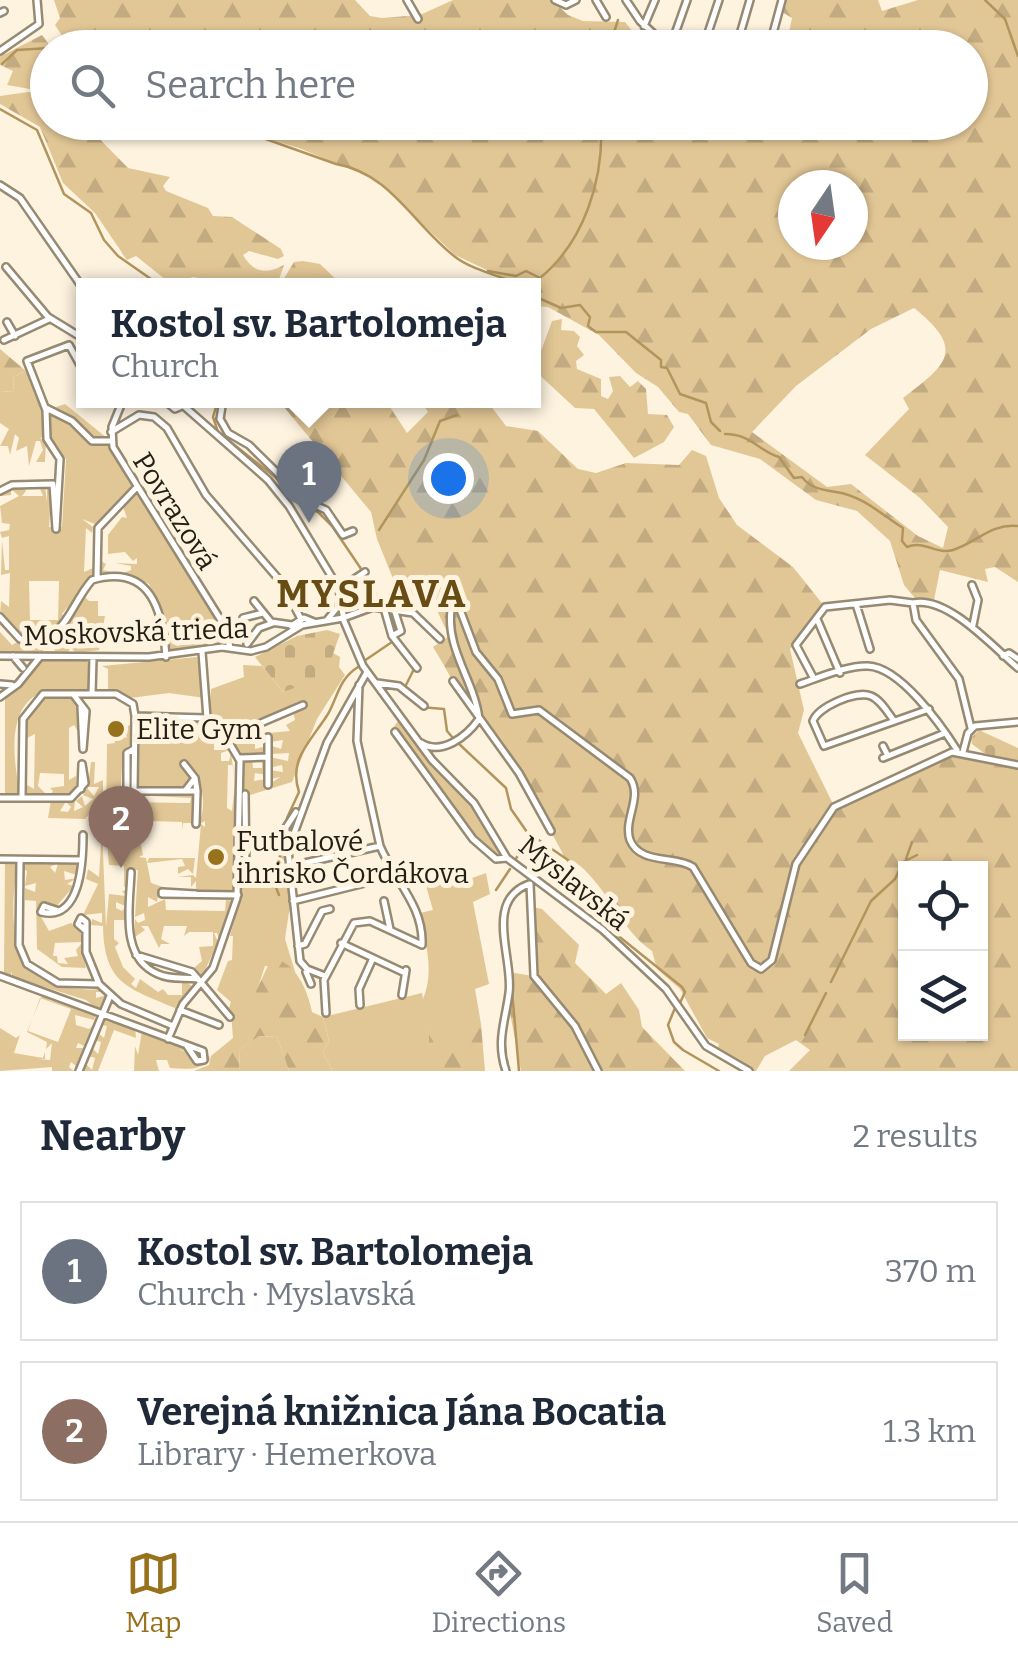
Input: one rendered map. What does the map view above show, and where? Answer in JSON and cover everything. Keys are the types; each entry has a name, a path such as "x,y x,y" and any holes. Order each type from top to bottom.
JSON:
{"street":[{"path":"31,30 38,25 37,0"},
{"path":"407,0 418,19"},
{"path":"555,0 566,5 576,0"},
{"path":"596,0 606,17"},
{"path":"626,0 649,30"},
{"path":"644,26 654,0"},
{"path":"675,30 686,0"},
{"path":"709,30 718,0"},
{"path":"741,30 750,0"},
{"path":"774,30 782,0"},
{"path":"0,51 30,30"},
{"path":"3,186 25,204 76,278"},
{"path":"6,267 49,319 76,334"},
{"path":"4,340 49,319"},
{"path":"7,322 14,336"},
{"path":"57,484 56,529 60,456 46,438 45,408 27,362 68,345 76,358"},
{"path":"45,408 72,421 92,441 111,441"},
{"name":"Povrazová","path":"121,408 111,441 228,636 226,647"},
{"name":"Myslavská","path":"185,408 295,500 341,595 343,618 367,672 432,760 474,802 506,858 531,882 603,930 666,988 709,1049 749,1071"},
{"path":"222,408 220,419 226,430 249,444 295,500 326,510 343,536 353,531"},
{"path":"112,432 139,414 164,424 206,494 282,583 302,619 314,622"},
{"path":"0,490 12,485 57,484"},
{"path":"97,578 98,528 136,488"},
{"path":"348,631 327,620 341,595 362,574"},
{"path":"0,617 20,639 52,638 88,584 97,578 124,578 144,587 164,618 166,657"},
{"path":"972,586 978,600 974,626"},
{"path":"341,595 349,592 362,610"},
{"path":"254,601 273,623 291,628 302,619"},
{"path":"913,603 916,620 960,679 971,728 960,752"},
{"path":"814,679 796,645 825,607 856,604 929,603 974,626 1018,668"},
{"path":"856,604 870,649"},
{"path":"381,607 392,636 417,668"},
{"path":"479,719 458,658 450,617 455,607 464,610 476,652 498,679 512,714 538,710 630,778 636,789 631,842 646,855 693,867 751,963 761,969 772,960 798,859 832,809 960,752 1018,765"},
{"path":"392,636 401,631 394,609"},
{"path":"394,609 422,618 440,639"},
{"name":"Moskovská trieda","path":"2,656 166,657 226,647 262,648 291,628 343,618 362,610 394,609"},
{"path":"244,618 264,613"},
{"path":"816,616 840,674"},
{"path":"247,644 259,628 273,623"},
{"path":"204,660 211,649"},
{"path":"202,651 207,718"},
{"path":"1004,656 1009,653 1018,659"},
{"path":"189,654 204,660"},
{"path":"13,656 24,670"},
{"path":"0,684 16,682 24,670 25,656"},
{"path":"0,697 41,657"},
{"path":"92,694 93,658"},
{"path":"800,684 865,666 880,669 929,709 960,752"},
{"path":"311,984 298,946 286,867 302,806 327,743 367,672"},
{"path":"453,681 518,773 551,831"},
{"path":"376,683 398,686 424,706"},
{"path":"326,1013 325,976 341,943 359,921 370,920 422,945 419,918 412,901 393,876 380,846 357,742 359,685"},
{"path":"73,694 86,712 83,749 81,706"},
{"path":"22,798 24,716 40,695 123,696 134,706 135,716 128,804 141,821"},
{"path":"894,721 876,699 862,695 820,710 813,724 824,746 929,709"},
{"path":"227,737 244,726 303,705"},
{"path":"135,716 207,718 227,737 240,758 246,875"},
{"path":"422,742 435,749 448,745 479,719"},
{"path":"971,728 1018,724"},
{"path":"395,732 472,839 496,859 506,858"},
{"path":"882,746 886,757 946,732"},
{"path":"268,737 268,785"},
{"path":"432,760 435,749"},
{"path":"240,758 268,758"},
{"path":"184,764 195,778 196,824"},
{"path":"185,791 195,778"},
{"path":"130,791 197,790"},
{"path":"0,798 68,799 80,792"},
{"path":"168,1039 180,1010 215,964 238,894 245,794"},
{"path":"283,832 302,806"},
{"path":"56,910 78,889 83,835"},
{"path":"286,867 380,846"},
{"path":"0,859 83,860"},
{"path":"20,860 19,945 24,961 58,982 99,984"},
{"path":"131,872 130,933 136,955 157,974 200,982 230,1017"},
{"path":"292,902 393,876"},
{"path":"531,882 534,976 575,1026 598,1071"},
{"path":"506,1071 498,1046 509,993 504,914 516,892 531,882"},
{"path":"196,894 194,890 162,892 165,896 238,894"},
{"path":"384,901 390,929"},
{"path":"298,946 306,944 322,911 330,910"},
{"path":"86,931 86,952 99,984 110,996 173,1026"},
{"path":"341,943 406,972 402,994"},
{"path":"360,1005 359,989 373,958"},
{"path":"303,966 325,976"},
{"path":"2,975 187,1046"},
{"path":"79,1071 110,996"},
{"path":"180,1010 219,1025"}],"green space":[{"path":"54,0 355,0 370,16 382,18 420,15 453,0 552,0 568,15 583,21 625,22 631,30 58,30 55,25 60,18"},
{"path":"782,0 878,0 882,11 918,0 1018,0 1018,582 995,567 985,569 988,582 940,570 933,605 918,602 904,585 890,541 857,511 816,500 760,459 711,445 688,414 679,412 658,387 636,373 599,335 541,306 541,278 504,278 455,255 376,180 272,140 988,140 988,30 790,30 792,18 782,12","holes":["914,308 941,335 945,346 939,366 903,398 909,409 865,455 920,498 948,527 943,548 918,536 851,484 827,487 752,432 796,386 871,329"]},
{"path":"30,41 30,89 7,85 13,71 0,65 0,51 5,54"},
{"path":"30,92 30,121 0,104 0,96"},
{"path":"45,140 101,140 128,168 170,177 163,186 166,191 208,208 213,216 232,217 281,249 284,256 278,259 249,251 243,255 261,270 284,265 279,278 164,278 136,256 127,260 95,213 63,183"},
{"path":"294,262 320,264 335,278 284,278"},
{"path":"562,319 561,330 574,331 580,337 577,346 584,355 576,361 577,369 601,379 601,396 608,399 613,391 609,377 620,376 630,387 638,381 646,389 648,414 667,415 674,427 664,442 634,458 594,409 575,408 541,376 541,351 552,321"},
{"path":"0,349 26,371 13,377 14,392 0,391"},
{"path":"26,371 45,411 46,437 40,438 46,441 45,462 36,462 43,450 40,441 36,441 29,466 27,446 16,451 19,438 15,434 10,455 8,446 0,446 9,429 0,423 0,391 14,392 13,377"},
{"path":"65,404 107,438 111,429 109,439 133,488 95,524 82,519 93,527 92,533 86,528 84,572 95,567 95,574 62,614 65,619 56,632 28,639 0,614 1,601 9,607 10,573 1,575 2,540 5,570 9,570 9,536 2,538 0,532 9,530 10,524 2,523 0,506 19,496 11,489 11,495 1,496 6,489 22,486 26,491 22,496 43,496 39,486 45,486 47,502 47,486 52,486 49,527 62,527 66,459 48,432 47,410","holes":["29,581 59,581 58,620 30,620"]},
{"path":"285,408 391,408 407,433 428,412 425,408 492,408 506,426 538,431 578,469 596,473 626,463 679,465 692,450 706,456 719,498 737,525 793,567 825,607 790,649 804,710 798,733 834,806 952,752 1018,765 1018,1071 789,1071 810,1050 796,1040 765,1056 756,1071 744,1071 715,1055 719,1044 707,1038 680,989 657,969 652,951 579,865 573,873 527,791 463,698 433,647 449,636 433,602 398,591 377,539 371,512"},
{"path":"137,493 220,622 225,636 221,642 169,652 168,633 177,646 185,644 176,630 167,628 149,584 145,582 146,588 137,580 99,573 99,560 106,564 103,570 121,574 131,570 131,566 115,563 137,564 137,558 133,561 125,552 108,554 108,535 122,517 127,518 122,504"},
{"path":"83,595 89,601 98,601 98,616 105,616 99,650 76,653 71,648 67,653 0,651 0,632 12,645 19,641 43,646 43,651 55,651 50,640 57,637 64,645 99,646 98,637 60,635"},
{"path":"327,630 340,634 325,677 283,692 255,657 297,636"},
{"path":"333,653 340,657 339,667 345,675 317,719 292,782 247,796 241,812 243,759 252,759 253,768 262,768 262,762 255,761 263,761 267,775 255,773 254,781 266,779 268,785 280,777 271,779 269,770 283,772 282,765 273,767 270,757 288,761 289,753 272,754 272,746 281,749 283,740 270,742 271,736 267,744 255,741 255,749 267,746 265,755 242,756 230,737 255,725 258,734 290,731 286,725 295,720 293,712 301,709 301,704 257,719 229,735 210,714 211,689 244,677 243,665 262,666 283,692 326,671"},
{"path":"197,657 205,698 169,693 130,698 108,692 108,669 102,666"},
{"path":"38,661 86,661 91,664 91,689 54,689 37,694 26,704 15,732 20,794 5,796 5,693"},
{"path":"50,695 55,699 68,695 78,705 77,730 74,725 69,728 69,780 76,776 76,794 50,796 50,788 64,786 64,774 40,773 38,786 47,795 29,797 24,789 27,785 34,789 35,734 27,738 28,720 39,698"},
{"path":"199,718 210,721 214,729 206,731 206,739 216,737 216,731 221,742 214,742 214,750 221,750 224,742 229,750 221,753 221,761 229,761 231,753 227,808 232,811 235,785 234,893 196,891 196,881 191,887 191,877 178,877 193,875 196,878 201,824 205,827 205,821 198,825 203,809 200,783 185,760 192,778 183,789 136,786 141,722 149,721 145,729 186,729 189,725 185,722"},
{"path":"400,718 432,760 465,793 507,858 501,860 484,846 441,799 393,728"},
{"path":"130,725 133,742 123,751 120,801 137,823 138,836 118,836 106,824 107,744 115,743 112,733 127,738 124,728"},
{"path":"979,730 1018,748 1018,761 984,753 972,744 971,738"},
{"path":"91,762 95,762 94,784 103,780 103,799 85,819 48,818 51,800 65,803 60,811 68,812 71,807 67,803 75,801 74,811 83,807 76,801 82,796 85,806 93,799 83,795 87,788 94,796 99,787 88,787"},
{"path":"131,796 147,796 133,798 133,802 190,803 191,798 152,796 194,796 194,823 183,823 182,830 182,822 149,821 146,835 141,835 141,825 146,823 143,813 132,806"},
{"path":"300,808 284,858 291,898 285,939 297,978 287,967 265,966 241,1039 233,1038 231,1012 225,1005 229,1008 231,1002 217,990 228,961 232,960 230,936 242,891 241,814 246,876 276,865 287,824"},
{"path":"102,827 106,927 109,894 126,896 122,891 127,890 130,901 125,906 116,902 116,908 122,911 125,907 125,920 114,920 114,939 119,943 115,947 123,967 135,979 131,984 136,988 140,979 158,992 163,989 168,995 182,995 182,983 188,983 195,989 175,1008 122,981 108,960 103,926 91,925 92,919 102,923 102,913 83,915 98,884 86,879 88,869 99,877"},
{"path":"106,829 118,840 140,840 143,855 139,857 146,858 151,883 169,889 159,891 157,902 148,897 148,907 165,899 166,910 225,911 226,900 235,901 219,940 214,933 218,942 201,979 195,967 202,961 199,947 213,946 213,932 189,932 184,936 187,926 164,926 161,939 170,944 161,944 159,948 148,926 141,926 145,930 135,937 135,919 138,923 145,920 144,913 135,917 138,870 129,870 130,886 124,887 124,866 109,865"},
{"path":"149,858 195,858 193,874 188,869 178,874 178,867 185,866 182,859 147,863"},
{"path":"5,862 18,864 14,922 23,958 34,973 49,983 69,988 100,988 104,992 96,992 96,998 107,995 103,1006 97,1009 86,1000 12,977 12,972 10,976 4,973"},
{"path":"26,864 56,864 50,867 55,873 58,864 78,865 77,875 64,871 65,880 77,878 67,884 74,886 55,908 47,905 40,915 49,931 71,923 81,932 81,942 55,943 53,956 57,956 58,963 68,964 64,958 78,956 76,950 81,944 86,968 62,967 37,949 36,901 25,900 25,888 35,892 36,883 25,886 27,871 22,869"},
{"path":"486,873 490,894 473,902 489,984 475,989 481,1024 430,1031 429,1071 333,1071 323,1053 329,1041 323,1017 422,993 423,999 429,967 420,913 433,910 426,886 461,882"},
{"path":"533,907 542,909 579,945 575,963 606,994 621,983 639,1010 642,1027 685,1071 521,1071 510,1013 504,1010 509,972 533,976"},
{"path":"271,959 293,970 312,1012 323,1017 329,1041 323,1053 333,1071 289,1071 277,1037 259,1036 240,1049 239,1071 194,1071 209,1065 211,1056 233,1038 241,1038 247,1011"},
{"path":"43,993 50,1000 96,1015 94,1020 75,1015 76,1025 89,1029 92,1026 84,1046 78,1043 76,1048 83,1048 76,1066 71,1062 69,1067 74,1071 52,1071 52,1067 0,1071 0,1028 16,1038 20,1035 14,1053 43,1058 45,1052 45,1059 38,1059 50,1060 52,1043 46,1049 47,1042 27,1032 33,1018 28,1031 58,1042 71,1009 41,998"},
{"path":"102,1020 135,1028 136,1038 114,1030 98,1071 83,1071 86,1064 92,1070 95,1058 89,1056 86,1062 92,1048 98,1054 101,1042 95,1040 92,1046 98,1033 104,1038 107,1026 101,1025 98,1031"},
{"path":"462,1023 481,1024 485,1071 429,1071 429,1031"},
{"path":"142,1031 186,1047 190,1052 178,1049 191,1054 198,1063 203,1064 209,1055 210,1060 202,1066 187,1069 170,1068 167,1060 156,1060 159,1071 134,1071 135,1046 138,1055"},
{"path":"258,1036 277,1037 289,1071 239,1071 240,1049"}],"waterway":[{"path":"985,0 1005,19 1018,56"},
{"path":"615,30 618,20"},
{"path":"2,64 17,50 30,49"},
{"path":"0,109 30,126"},
{"path":"41,140 64,194 91,213 104,240 118,256 150,278"},
{"path":"269,140 371,178 400,201 454,256 502,278"},
{"path":"540,278 569,247 588,208 601,140"},
{"path":"488,271 516,276 526,271 540,278"},
{"path":"541,299 561,308 580,305 590,317 588,326 596,332 626,332 661,360 661,367 667,368 680,394 706,403 711,422 720,431"},
{"path":"216,408 213,417 218,432 275,477 298,503 318,512 332,526 374,588 389,636 400,650"},
{"path":"379,530 424,460 440,421 457,415"},
{"path":"725,434 742,437 779,457 794,478 802,477 822,490 855,497 872,507 903,528 902,541 907,547 953,550 992,530 1018,526"},
{"path":"364,661 392,642"},
{"path":"287,818 299,792 296,770 303,751 328,714 343,682 358,667"},
{"path":"405,687 415,667"},
{"path":"409,696 420,707 444,709 447,731 453,738"},
{"path":"457,742 506,788 511,809 527,832 568,860 596,918 682,987 685,992 680,1003"},
{"path":"274,881 287,829"},
{"path":"906,859 912,842"},
{"path":"514,861 523,849"},
{"path":"831,982 871,901 895,879 903,862 917,855"},
{"path":"496,890 510,869"},
{"path":"275,885 279,895"},
{"path":"512,991 519,1071"},
{"path":"805,1035 826,993"},
{"path":"675,1008 668,1025 674,1042 719,1071"}],"place":[{"name":"Kostol sv. Bartolomeja","path":"309,523"},
{"name":"Elite Gym","path":"116,729"},
{"name":"Futbalové ihrisko Čordákova","path":"216,857"},
{"name":"Verejná knižnica Jána Bocatia","path":"121,868"}],"district":[{"name":"MYSLAVA","path":"372,594"}]}
